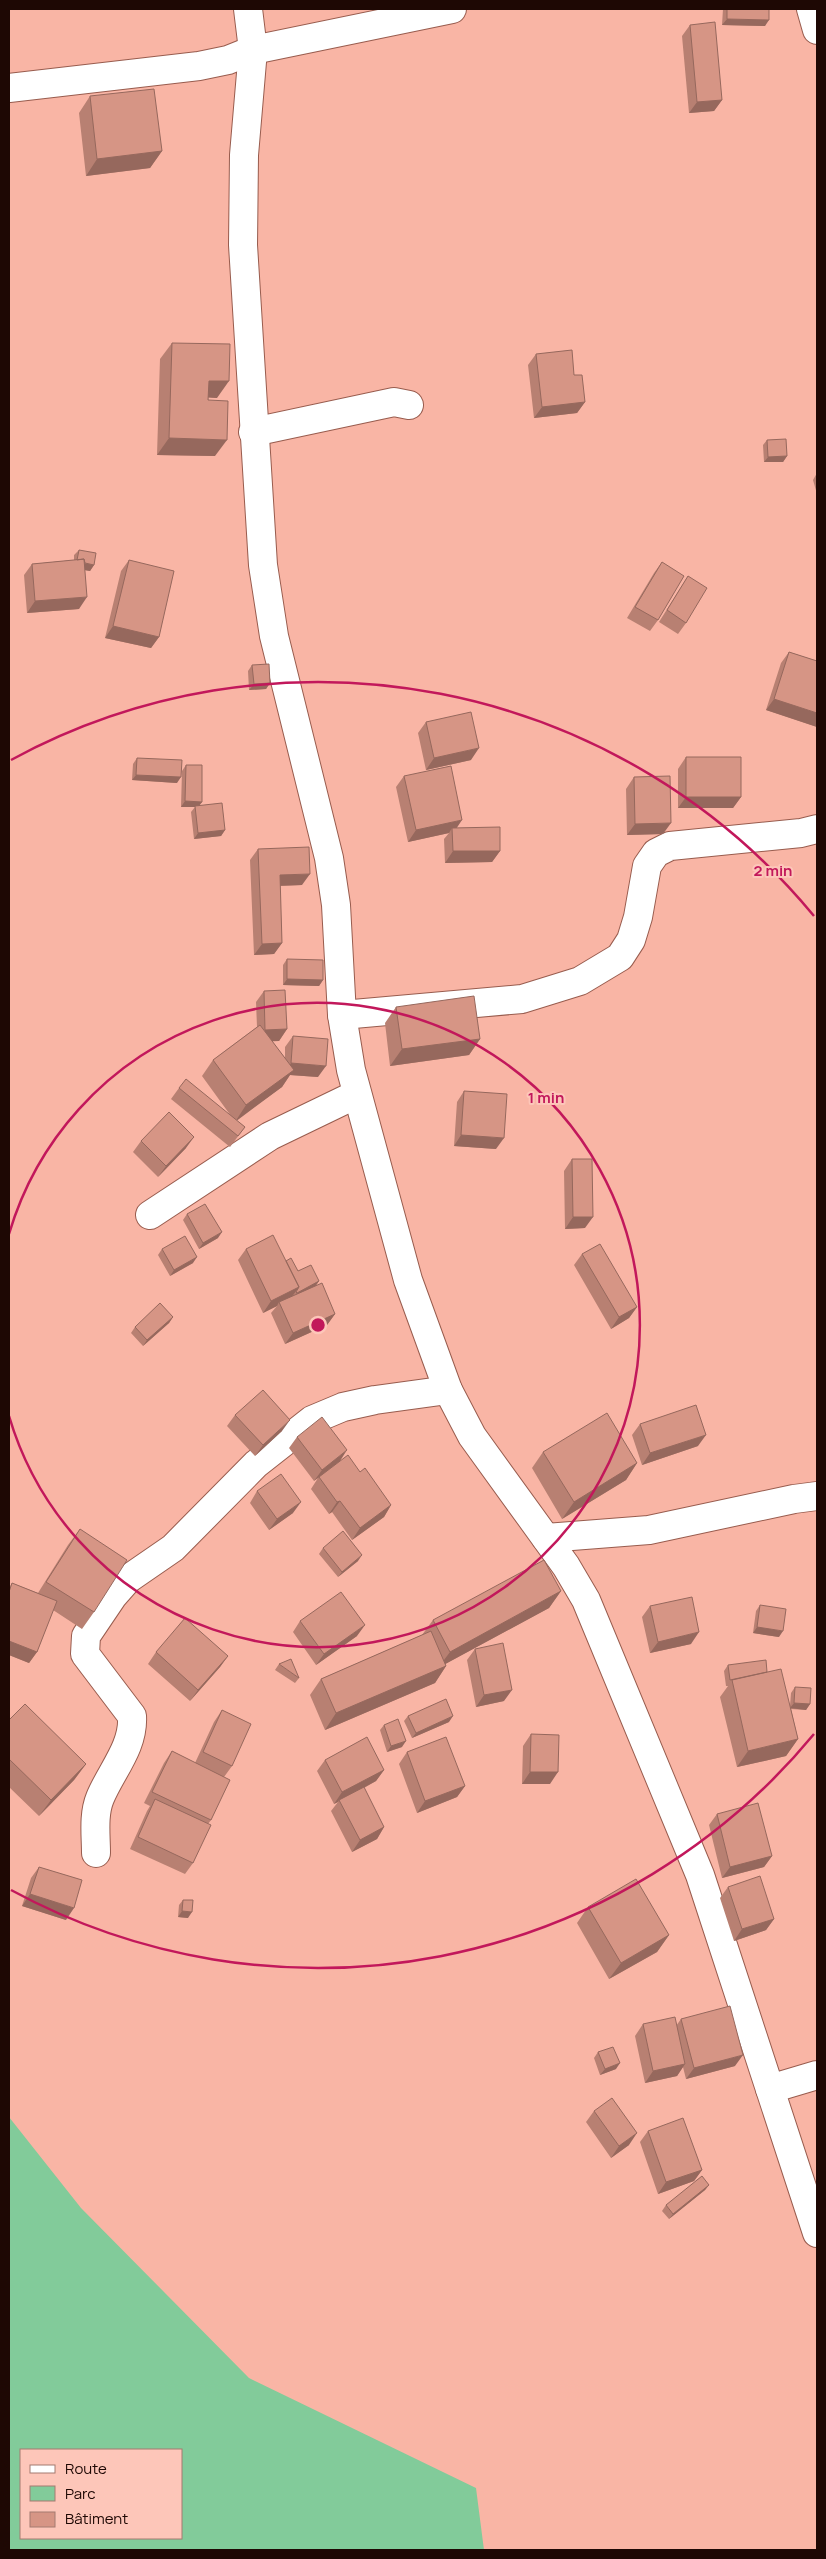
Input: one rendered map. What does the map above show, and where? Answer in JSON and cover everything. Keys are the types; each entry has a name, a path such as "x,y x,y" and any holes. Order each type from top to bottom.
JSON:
{"street":[{"path":"248,9 253,50 244,155 242,245 263,565 274,636 329,858 336,905 342,1015 357,1094 408,1280 448,1390 472,1436 566,1566 586,1600 700,1875 817,2233"},
{"path":"9,88 200,66 228,60 253,50 452,9"},
{"path":"811,9 817,30"},
{"path":"253,432 394,402 409,405"},
{"path":"342,1015 522,999 580,981 620,957 631,940 638,917 647,866 656,853 670,846 801,833 817,829"},
{"path":"150,1215 270,1136 357,1094"},
{"path":"96,1853 96,1820 99,1800 128,1744 133,1725 132,1716 85,1654 86,1636 113,1596 128,1579 173,1548 256,1464 312,1420 343,1407 375,1400 448,1390"},
{"path":"546,1538 649,1530 794,1499 817,1496"},
{"path":"770,2089 817,2075"}],"green space":[{"path":"9,2117 81,2208 249,2378 476,2488 484,2550 9,2550"}],"building":[{"path":"727,9 769,9 769,20 727,19"},
{"path":"715,22 722,100 697,102 690,25"},
{"path":"154,89 162,151 97,159 90,96"},
{"path":"172,343 230,344 229,381 209,381 208,400 228,401 227,440 169,438"},
{"path":"572,350 574,375 582,375 585,402 542,407 536,354"},
{"path":"786,439 787,456 768,457 767,440"},
{"path":"79,550 96,553 94,565 85,563 84,559 77,560"},
{"path":"84,559 87,597 35,601 32,564"},
{"path":"129,560 174,571 159,637 113,626"},
{"path":"662,562 684,576 658,620 635,607"},
{"path":"688,576 707,588 686,623 667,610"},
{"path":"789,652 817,661 817,713 774,699"},
{"path":"269,664 270,683 254,684 252,665"},
{"path":"471,712 479,748 434,758 426,722"},
{"path":"686,757 741,757 741,797 686,797"},
{"path":"137,758 182,760 181,777 136,775"},
{"path":"186,765 202,765 202,802 185,801"},
{"path":"451,766 462,820 416,830 404,776"},
{"path":"670,776 671,823 635,824 634,777"},
{"path":"222,803 225,830 198,833 195,806"},
{"path":"500,827 500,851 453,851 452,828"},
{"path":"309,847 310,874 280,875 282,943 262,944 258,849"},
{"path":"287,959 323,960 323,980 287,979"},
{"path":"285,990 287,1029 265,1030 264,991"},
{"path":"474,996 480,1039 402,1049 396,1007"},
{"path":"260,1025 294,1070 246,1105 213,1060"},
{"path":"293,1036 328,1039 326,1066 291,1063"},
{"path":"186,1079 245,1127 238,1136 179,1088"},
{"path":"464,1091 507,1094 504,1138 461,1135"},
{"path":"169,1112 194,1137 166,1166 141,1141"},
{"path":"572,1159 592,1159 593,1217 573,1217"},
{"path":"205,1204 222,1232 203,1243 187,1214"},
{"path":"273,1235 299,1287 271,1301 246,1249"},
{"path":"185,1236 197,1257 174,1270 162,1249"},
{"path":"600,1244 637,1307 619,1317 582,1254"},
{"path":"291,1258 298,1271 311,1265 319,1281 297,1293 299,1287 286,1261"},
{"path":"322,1283 335,1314 293,1333 279,1302"},
{"path":"160,1303 173,1317 147,1340 135,1327"},
{"path":"263,1390 290,1420 263,1445 235,1415"},
{"path":"696,1405 706,1435 650,1453 640,1424"},
{"path":"607,1413 637,1463 574,1502 543,1452"},
{"path":"322,1417 347,1450 322,1470 297,1437"},
{"path":"348,1455 360,1472 365,1468 391,1505 360,1528 340,1501 337,1502 319,1477"},
{"path":"281,1474 301,1502 277,1519 257,1491"},
{"path":"80,1529 127,1560 94,1612 46,1582"},
{"path":"343,1531 362,1555 342,1572 323,1548"},
{"path":"544,1560 561,1591 450,1652 433,1620"},
{"path":"12,1583 57,1601 37,1652 9,1641 9,1592"},
{"path":"341,1592 365,1625 324,1654 300,1621"},
{"path":"692,1597 699,1632 658,1642 650,1606"},
{"path":"760,1605 786,1609 783,1631 757,1627"},
{"path":"185,1618 228,1656 198,1690 156,1652"},
{"path":"431,1631 446,1666 336,1713 321,1679"},
{"path":"503,1643 512,1690 484,1695 475,1649"},
{"path":"291,1659 299,1678 279,1664"},
{"path":"766,1660 767,1672 730,1680 728,1665"},
{"path":"781,1669 798,1739 748,1751 732,1680"},
{"path":"795,1687 811,1688 810,1704 794,1703"},
{"path":"446,1699 453,1716 416,1733 408,1716"},
{"path":"25,1704 86,1764 51,1800 9,1759 9,1720"},
{"path":"222,1710 251,1724 232,1766 203,1752"},
{"path":"398,1719 406,1741 391,1746 384,1725"},
{"path":"531,1734 559,1735 558,1772 530,1772"},
{"path":"367,1737 384,1770 342,1792 325,1760"},
{"path":"446,1737 465,1786 425,1801 407,1752"},
{"path":"172,1751 230,1780 211,1820 152,1792"},
{"path":"364,1787 384,1827 360,1840 339,1800"},
{"path":"155,1799 211,1825 193,1863 138,1837"},
{"path":"758,1803 772,1856 730,1867 717,1814"},
{"path":"39,1867 82,1880 74,1908 30,1894"},
{"path":"760,1876 774,1919 742,1929 728,1887"},
{"path":"636,1879 669,1935 621,1963 588,1907"},
{"path":"183,1900 193,1900 192,1912 182,1911"},
{"path":"730,2006 743,2055 694,2068 681,2019"},
{"path":"675,2017 685,2064 653,2071 643,2024"},
{"path":"613,2047 620,2063 605,2069 598,2052"},
{"path":"612,2098 637,2133 619,2146 594,2111"},
{"path":"683,2118 702,2170 666,2182 648,2131"},
{"path":"702,2176 709,2185 673,2214 666,2205"}]}
